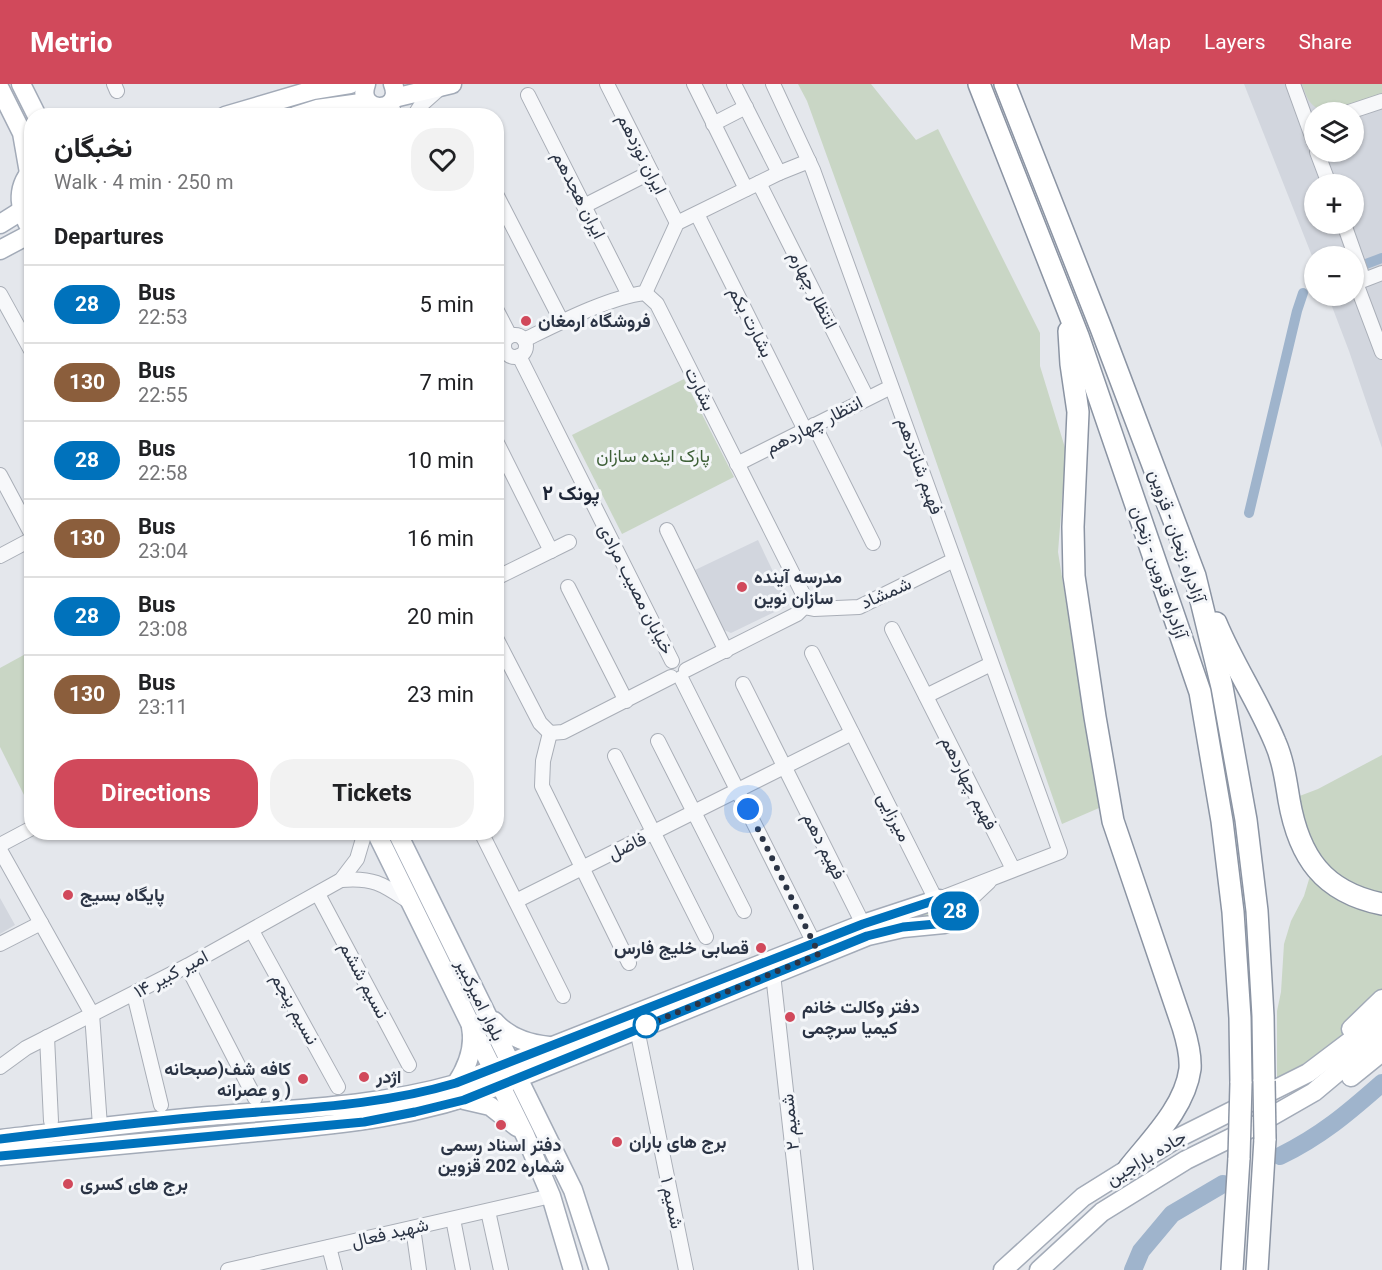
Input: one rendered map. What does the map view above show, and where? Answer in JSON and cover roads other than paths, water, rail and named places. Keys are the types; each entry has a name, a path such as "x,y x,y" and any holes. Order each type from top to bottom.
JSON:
{"highway":[{"name":"آزادراه قزوین - زنجان","path":"979,84 1068,309 1200,692 1222,821 1233,912 1240,1018 1239,1158 1233,1270"},
{"name":"آزادراه زنجان - قزوین","path":"1005,84 1195,576 1222,687 1246,820 1257,911 1264,1082 1264,1139 1257,1270"},
{"path":"1068,309 1071,364 1078,412 1073,527 1074,576 1095,717 1113,821 1183,1027 1190,1068 1180,1099 1156,1135 1129,1168"},
{"path":"1195,576 1232,659 1277,745 1296,831 1303,849 1313,866 1329,882 1345,893 1382,904"}],"main road":[{"path":"21,84 32,108"},
{"path":"251,108 320,87 350,84"},
{"path":"323,108 367,93 381,108 393,100 448,85"},
{"path":"0,89 22,133 24,142"},
{"path":"24,183 20,198 24,217"},
{"path":"0,224 21,211"},
{"path":"0,250 24,236"},
{"name":"بلوار امیرکبیر","path":"380,840 412,903 480,1019 514,1070 573,1190 599,1270"},
{"name":"بلوار امیرکبیر","path":"401,840 480,1019 497,1077 551,1196 573,1270"},
{"path":"0,1156 364,1122 433,1108 460,1092 514,1070 637,1029 773,974 817,949 863,924 938,900 951,902 955,914 950,922 903,927 817,949 551,1046 514,1070"},
{"name":"جاده باراجین","path":"1308,1073 1382,999"},
{"name":"جاده باراجین","path":"1003,1270 1083,1197 1176,1139 1308,1073 1382,1017"},
{"path":"460,1092 471,1053 472,1036 480,1019 532,1044 551,1046"},
{"name":"جاده باراجین","path":"1314,1092 1382,1035"},
{"name":"جاده باراجین","path":"1040,1270 1102,1212 1186,1160 1251,1128 1314,1092 1346,1080 1382,1052"},
{"path":"0,1139 100,1126 362,1104 429,1091 460,1092 500,1112 525,1135"}],"street":[{"name":"ایران نوزدهم","path":"607,84 677,224"},
{"name":"انتظار چهارم","path":"694,84 714,124 753,186 867,398"},
{"path":"734,84 779,173"},
{"name":"فهیم شانزدهم","path":"773,84 809,161 1060,852 1013,869"},
{"path":"1293,84 1304,110"},
{"path":"419,108 432,94 448,85"},
{"name":"ایران هجدهم","path":"528,95 629,295"},
{"path":"1364,107 1382,100"},
{"path":"714,124 746,107"},
{"path":"504,343 629,295 645,293 677,224 779,173 809,161"},
{"path":"584,206 651,171"},
{"path":"504,210 561,322"},
{"name":"بشارت یکم","path":"697,213 873,543"},
{"path":"1364,280 1382,273"},
{"name":"بشارت","path":"645,293 657,304 803,594 804,607"},
{"path":"0,294 24,338"},
{"path":"1364,304 1382,352"},
{"path":"504,320 525,349 519,356 504,354"},
{"name":"خیابان مصیب مرادی","path":"519,356 672,662 667,670 679,675"},
{"name":"انتظار چهاردهم","path":"737,464 891,387"},
{"path":"504,457 551,550"},
{"path":"0,475 24,520"},
{"path":"667,530 726,651"},
{"path":"504,574 569,542"},
{"path":"0,556 24,544"},
{"name":"شمشاد","path":"804,607 814,609 859,607 954,560"},
{"path":"568,586 626,701"},
{"path":"504,653 540,723 550,733 562,732 726,651 797,614 804,607"},
{"name":"فهیم چهاردهم","path":"892,629 1013,869"},
{"name":"میرزایی","path":"812,653 938,900"},
{"path":"926,696 991,664"},
{"path":"679,675 817,949"},
{"name":"فهیم دهم","path":"743,684 863,924"},
{"path":"550,733 543,761 542,786 629,963"},
{"name":"فاضل","path":"516,901 852,733"},
{"path":"658,741 744,911"},
{"path":"615,756 706,938"},
{"path":"0,845 24,832"},
{"name":"امیر کبیر ۱۴","path":"0,1066 48,1037 187,966 341,880 357,859 363,840"},
{"path":"485,840 563,996"},
{"path":"0,850 92,1014 100,1126"},
{"path":"938,900 1013,869"},
{"path":"955,914 998,875"},
{"path":"341,880 370,879 412,903"},
{"name":"نسیم ششم","path":"318,894 409,1065"},
{"path":"0,944 41,923"},
{"name":"نسیم پنجم","path":"252,931 338,1087"},
{"path":"187,966 255,1098"},
{"name":"شمیم ۲","path":"773,974 806,1270"},
{"path":"134,994 161,1105"},
{"name":"شمیم ۱","path":"637,1029 686,1270"},
{"path":"48,1037 51,1121"},
{"name":"شهید فعال","path":"228,1270 282,1264 329,1247 551,1196"},
{"path":"488,1211 501,1270"},
{"path":"453,1219 463,1270"},
{"path":"413,1228 419,1270"},
{"path":"329,1247 335,1270"}],"waterway":[{"path":"1366,264 1382,258"},
{"path":"1249,513 1303,293"},
{"path":"1280,1156 1334,1123 1382,1083"},
{"path":"1133,1270 1141,1251 1172,1214 1223,1184"}],"place":[{"name":"فروشگاه ارمغان","path":"526,321"},
{"name":"مدرسه آینده سازان نوین","path":"742,587"},
{"name":"پایگاه بسیج","path":"68,895"},
{"name":"قصابی خلیج فارس","path":"761,948"},
{"name":"دفتر وکالت خانم کیمیا سرچمی","path":"790,1017"},
{"name":"اژدر","path":"364,1077"},
{"name":"کافه شف(صبحانه و عصرانه )","path":"303,1079"},
{"name":"دفتر اسناد رسمی شماره 202 قزوین","path":"501,1125"},
{"name":"برج های باران","path":"617,1142"},
{"name":"برج های کسری","path":"68,1184"}],"district":[{"name":"پونک ۲","path":"571,493"}],"park label":[{"name":"پارک اینده سازان","path":"653,456"}]}
